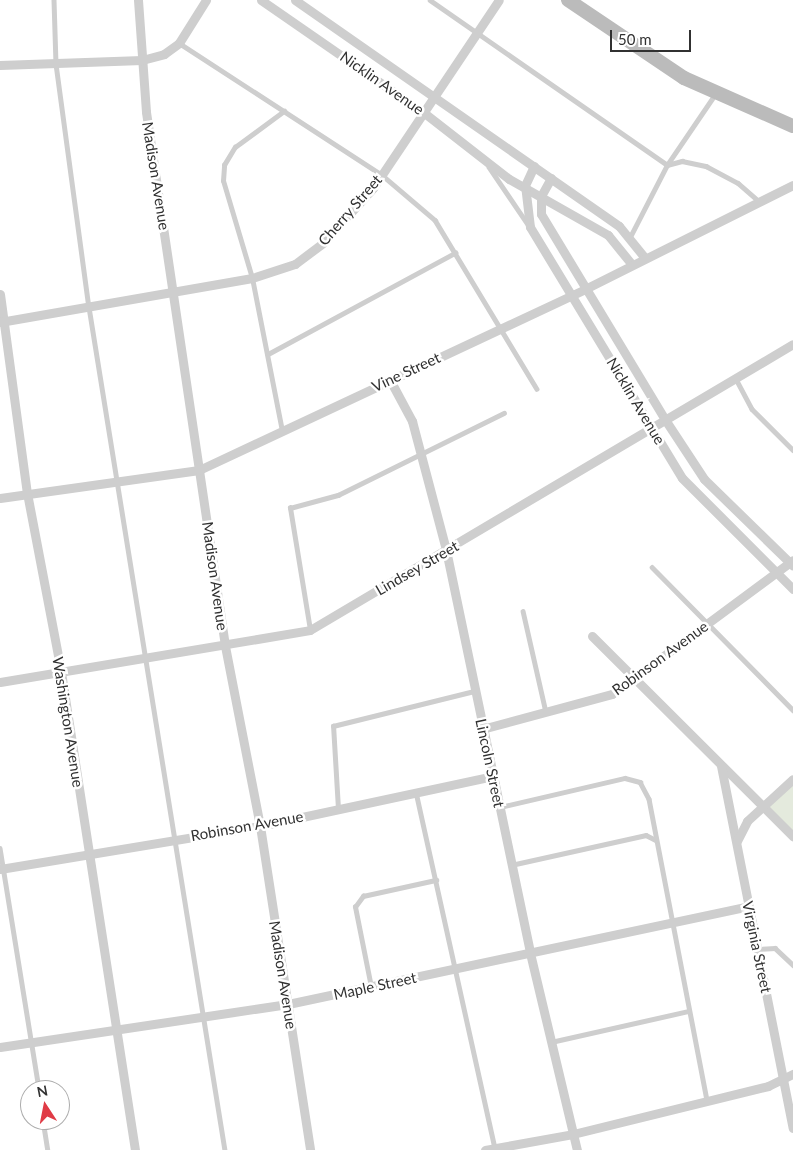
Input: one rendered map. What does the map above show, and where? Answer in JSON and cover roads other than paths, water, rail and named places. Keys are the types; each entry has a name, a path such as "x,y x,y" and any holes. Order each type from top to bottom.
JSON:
{"main road":[{"path":"568,0 665,67 793,126"}],"street":[{"name":"Madison Avenue","path":"138,0 142,60 225,646 260,826 310,1150"},
{"path":"0,65 142,60 164,54 179,43 206,0"},
{"name":"Nicklin Avenue","path":"261,0 424,112 487,164 608,235 632,265"},
{"name":"Nicklin Avenue","path":"295,0 434,94 551,178 630,237 644,258"},
{"name":"Cherry Street","path":"2,321 252,278 295,264 324,242 382,174 499,0"},
{"path":"525,185 534,166"},
{"path":"541,196 551,178"},
{"name":"Vine Street","path":"0,498 199,470 587,288 793,184"},
{"name":"Nicklin Avenue","path":"525,185 530,227 651,426 699,499 793,589"},
{"name":"Nicklin Avenue","path":"541,196 541,214 664,418 704,479 792,563"},
{"name":"Washington Avenue","path":"0,294 2,321 27,493 61,672 135,1150"},
{"name":"Lindsey Street","path":"0,682 225,646 310,630 664,418 793,344"},
{"name":"Lincoln Street","path":"390,380 422,454 446,550 530,953 577,1150"},
{"name":"Robinson Avenue","path":"482,729 588,704 634,678 792,563"},
{"path":"592,636 793,836"},
{"name":"Virginia Street","path":"721,766 757,949 789,1076 793,1128"},
{"name":"Robinson Avenue","path":"1,869 89,851 260,826 493,776"},
{"path":"737,844 747,821 764,808 793,779"},
{"name":"Maple Street","path":"0,1047 118,1031 205,1014 288,1004 748,906"},
{"path":"485,1150 573,1134 707,1101 789,1076"}],"lane":[{"path":"54,0 56,64 89,307 119,480 146,658 205,1014 224,1150"},
{"path":"430,0 667,165 682,161 706,166 738,183 760,201"},
{"path":"179,43 382,174 435,220 537,390"},
{"path":"630,237 667,165 717,92"},
{"path":"282,431 252,278 223,181 224,165 235,147 284,111"},
{"path":"487,164 530,227"},
{"path":"268,354 454,253"},
{"path":"735,377 752,409 793,450"},
{"path":"310,630 290,508 338,495 504,413"},
{"path":"652,567 706,625 793,710"},
{"path":"522,611 546,714"},
{"path":"338,809 333,726 474,691"},
{"path":"500,807 626,778 640,782 649,799 671,923 707,1101"},
{"path":"416,792 457,968 495,1148"},
{"path":"512,865 646,835 656,840"},
{"path":"0,848 1,869 38,1080"},
{"path":"371,987 355,907 362,896 436,880"},
{"path":"757,949 774,948 793,965"},
{"path":"551,1042 689,1011"},
{"path":"45,1130 48,1150"}]}
